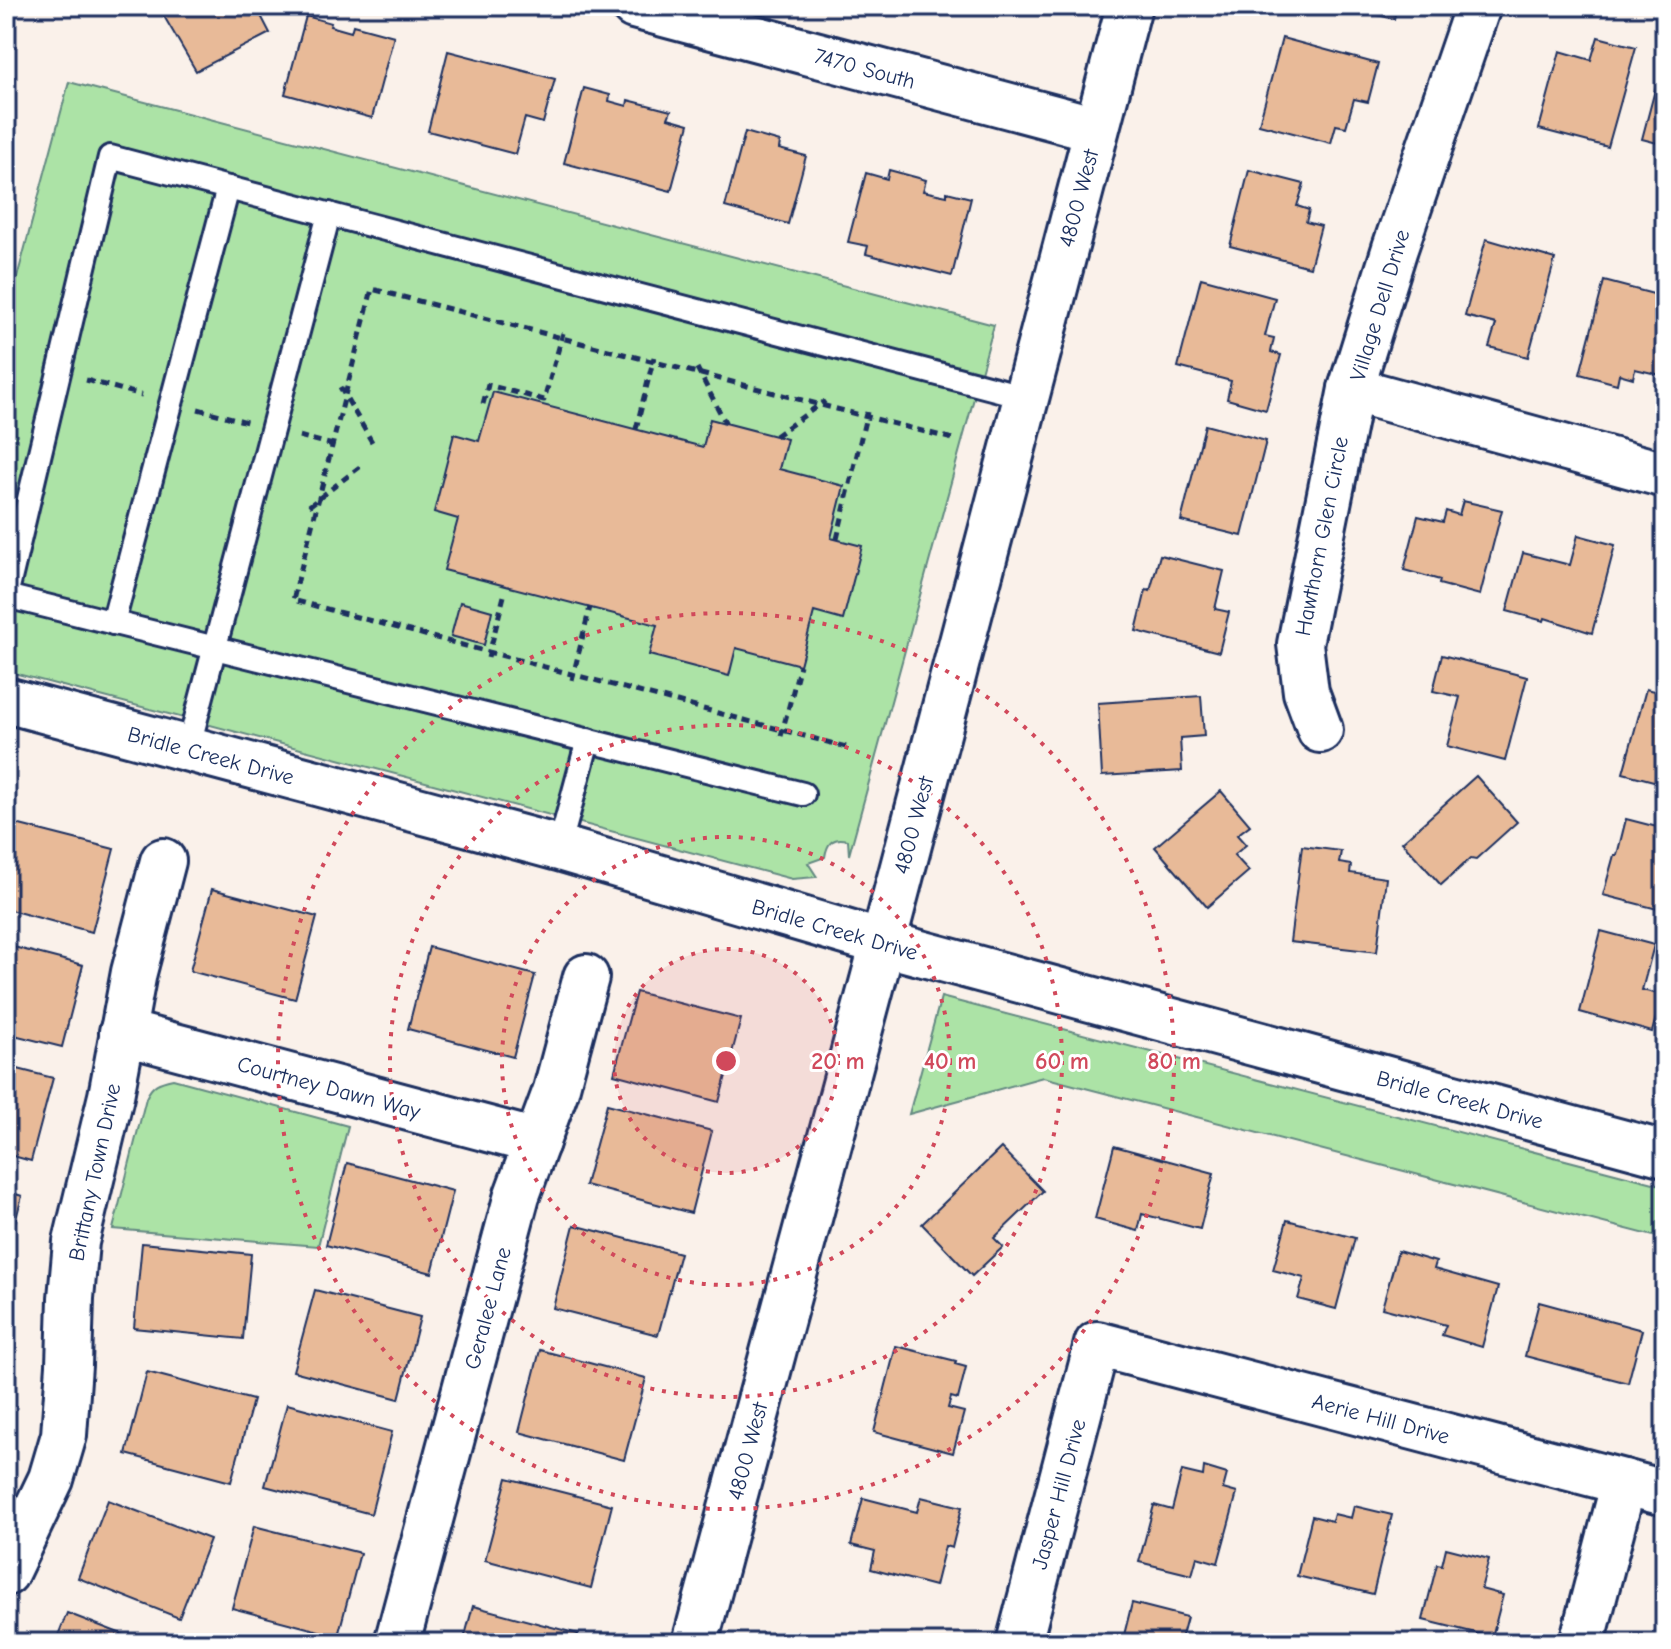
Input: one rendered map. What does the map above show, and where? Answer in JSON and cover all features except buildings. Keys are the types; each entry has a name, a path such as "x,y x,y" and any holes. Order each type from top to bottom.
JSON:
{"street":[{"name":"7470 South","path":"634,6 1096,129"},
{"name":"4800 West","path":"695,1643 1129,6"},
{"name":"Village Dell Drive","path":"1478,6 1390,263 1351,389 1665,475"},
{"name":"Hawthorn Glen Circle","path":"1320,730 1306,692 1300,644 1351,389"},
{"name":"Bridle Creek Drive","path":"6,700 559,848 883,943 1665,1154"},
{"name":"Brittany Town Drive","path":"6,1573 51,1479 64,1435 76,1242 111,1096 134,972 163,861"},
{"name":"Geralee Lane","path":"397,1643 517,1195 556,1090 586,977"},
{"name":"Courtney Dawn Way","path":"122,1032 537,1142"},
{"name":"Aerie Hill Drive","path":"1097,1344 1645,1487"},
{"name":"Jasper Hill Drive","path":"1019,1643 1097,1344"},
{"path":"1582,1643 1645,1487"}],"lane":[{"path":"803,794 6,596 110,157 1026,397"},
{"path":"113,623 228,188"},
{"path":"188,749 329,214"},
{"path":"559,848 588,740"}],"path":[{"path":"846,747 488,655 293,600 372,289 653,359 953,439"},
{"path":"483,404 488,385 544,400 563,336"},
{"path":"636,429 653,359"},
{"path":"699,371 726,424"},
{"path":"340,387 372,442"},
{"path":"775,436 822,403"},
{"path":"837,539 867,415"},
{"path":"309,506 361,466"},
{"path":"488,655 505,592"},
{"path":"573,677 590,607"},
{"path":"782,733 800,665"}],"green space":[{"path":"69,82 994,325 849,855 848,840 835,840 829,844 825,857 808,863 817,877 792,879 6,671 6,319"},
{"path":"941,997 1665,1186 1665,1239 1043,1077 909,1114"},
{"path":"173,1079 348,1126 318,1246 113,1229 146,1098 156,1084"}]}
